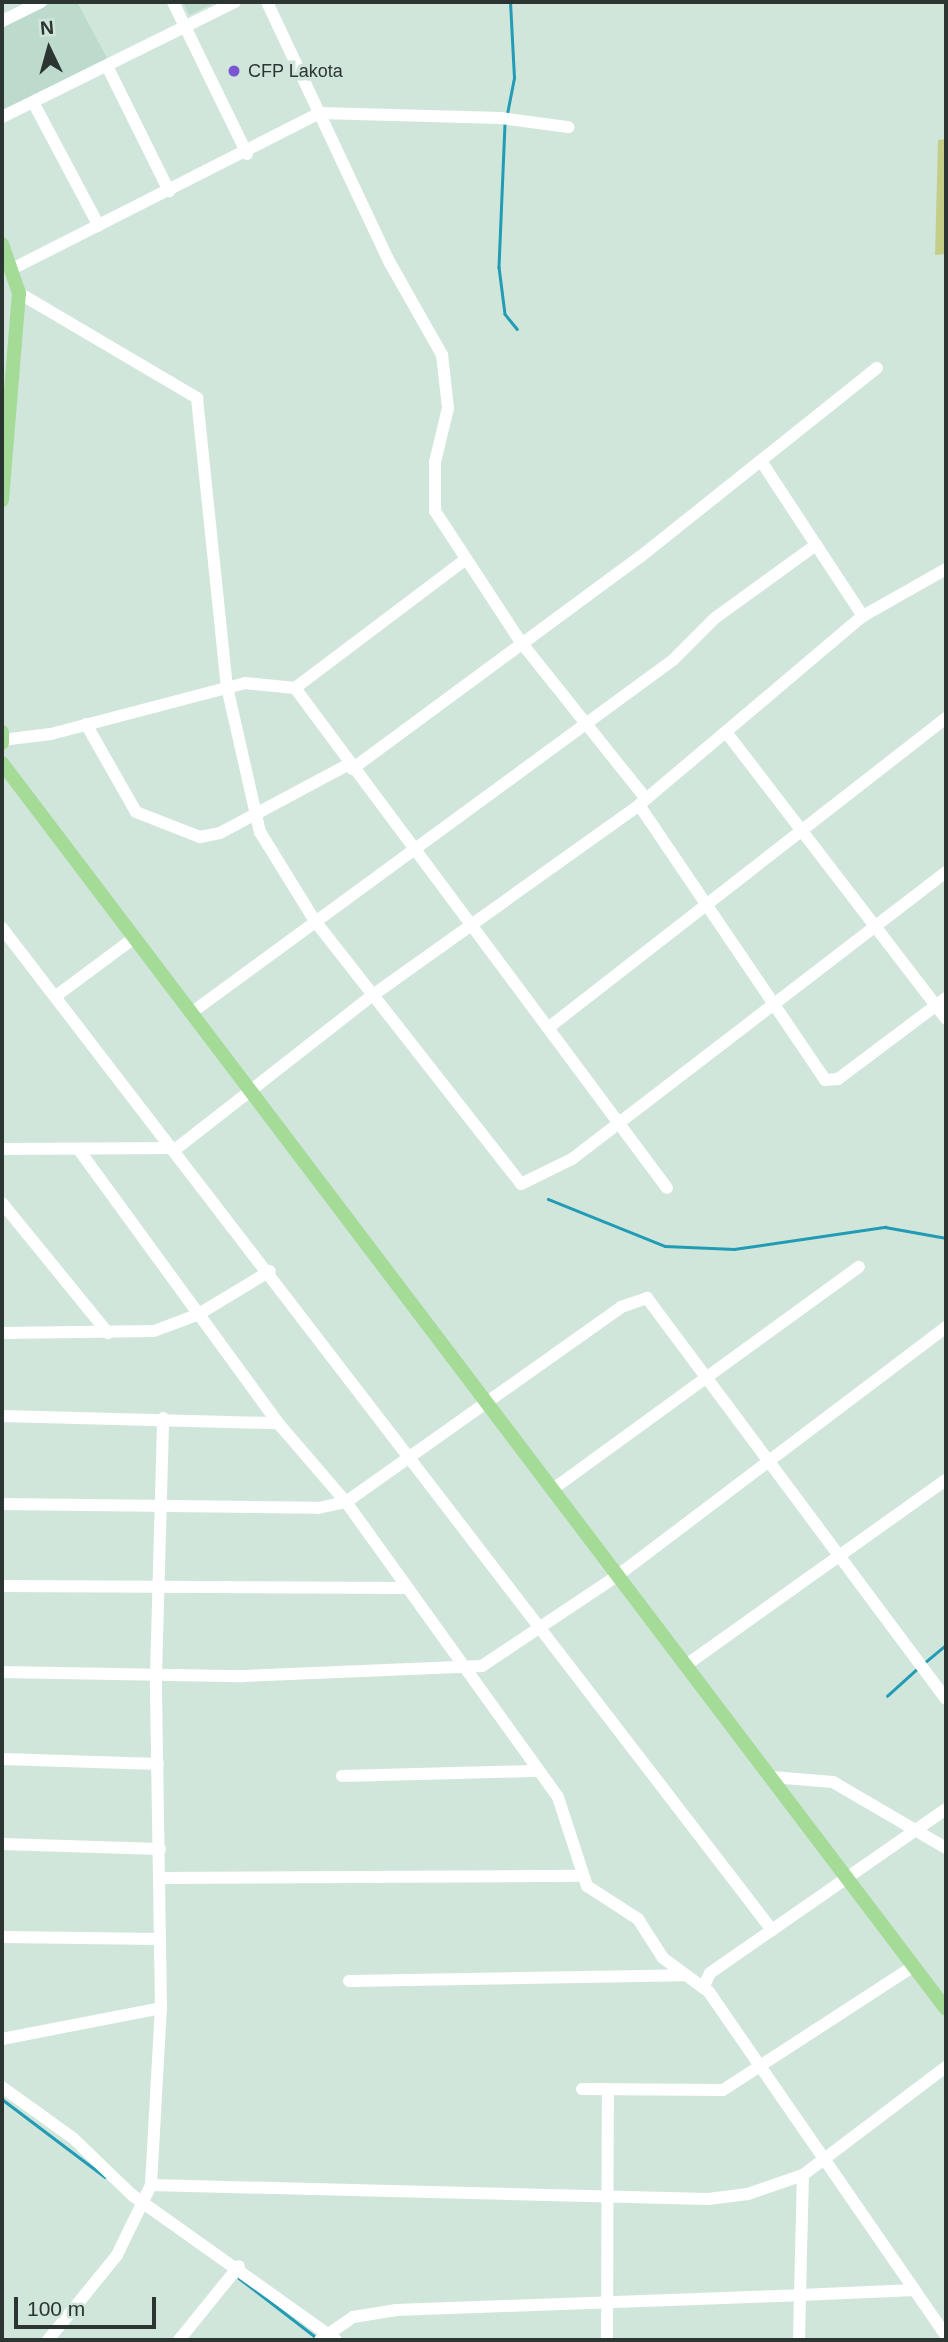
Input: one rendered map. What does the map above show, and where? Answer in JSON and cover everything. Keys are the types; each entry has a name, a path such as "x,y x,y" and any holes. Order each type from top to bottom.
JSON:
{"main road":[{"path":"2,244 14,268 19,293 2,500"},
{"path":"2,732 2,741"},
{"path":"2,763 487,1399 617,1576 689,1663 946,2009"}],"street":[{"path":"2,21 41,2"},
{"path":"173,2 247,154"},
{"path":"2,117 235,2"},
{"path":"267,2 390,262 442,355 448,408 432,490 435,511 465,561 520,641 643,802 819,1076 830,1081 946,998"},
{"path":"107,66 169,191"},
{"path":"33,102 99,226"},
{"path":"14,268 247,154 320,113 501,118 568,127"},
{"path":"19,293 197,398 227,687 254,815 315,921 521,1184 548,1175 773,1007 873,926 946,872"},
{"path":"86,724 136,812 149,822 200,837 254,815 350,766 761,461 877,368"},
{"path":"761,461 863,616"},
{"path":"191,1013 673,660 715,618 816,545"},
{"path":"2,741 86,724 227,687 295,688 465,561"},
{"path":"2,1149 177,1148 373,995 643,802 863,616 946,569"},
{"path":"295,688 411,850 619,1121 667,1188"},
{"path":"548,1028 798,829 946,718"},
{"path":"726,732 946,1019"},
{"path":"2,928 177,1148 772,1930"},
{"path":"56,996 134,938"},
{"path":"79,1150 278,1423 346,1502 538,1772 567,1816 580,1876"},
{"path":"2,1203 108,1333"},
{"path":"553,1489 859,1267"},
{"path":"2,1333 154,1331 197,1315 270,1271"},
{"path":"2,1504 318,1508 346,1502 487,1399 640,1297 661,1308 707,1375 772,1457 946,1699"},
{"path":"2,1672 156,1675 466,1670 541,1628 617,1576 946,1327"},
{"path":"2,1416 278,1423"},
{"path":"48,2340 117,2255 145,2204 151,2185 161,2008 156,1675 163,1589 163,1418"},
{"path":"689,1663 946,1480"},
{"path":"2,1586 163,1589 406,1588"},
{"path":"2,1759 158,1764"},
{"path":"342,1776 538,1772"},
{"path":"772,1777 833,1782 913,1832 946,1848"},
{"path":"704,1986 710,1973 946,1809"},
{"path":"2,1844 160,1849"},
{"path":"160,1878 580,1876 638,1919 663,1958 704,1986 822,2160 915,2290 942,2321 946,2335"},
{"path":"2,1937 160,1939"},
{"path":"582,2089 658,2086 706,2094 761,2070 914,1966"},
{"path":"349,1981 685,1975"},
{"path":"2,2039 161,2008"},
{"path":"151,2185 609,2198 726,2197 803,2175 946,2067"},
{"path":"2,2087 73,2138 145,2204 239,2266 327,2338 376,2312 606,2299 915,2290"},
{"path":"607,2340 608,2089"},
{"path":"799,2340 803,2175"},
{"path":"179,2340 239,2266"}],"shaded area":[{"path":"54,2 77,2 108,60 2,113 2,28"},
{"path":"183,2 217,2 189,15"}],"green space":[{"path":"946,139 946,254 935,255 938,140"}],"waterway":[{"path":"507,114 514,78 510,2"},
{"path":"505,124 499,267 505,314 517,329"},
{"path":"548,1199 665,1246 734,1249 885,1227 946,1238"},
{"path":"923,1664 946,1645"},
{"path":"887,1696 918,1668"},
{"path":"2,2099 105,2177"},
{"path":"239,2278 317,2338"}],"place":[{"name":"CFP Lakota","path":"234,71"}]}
